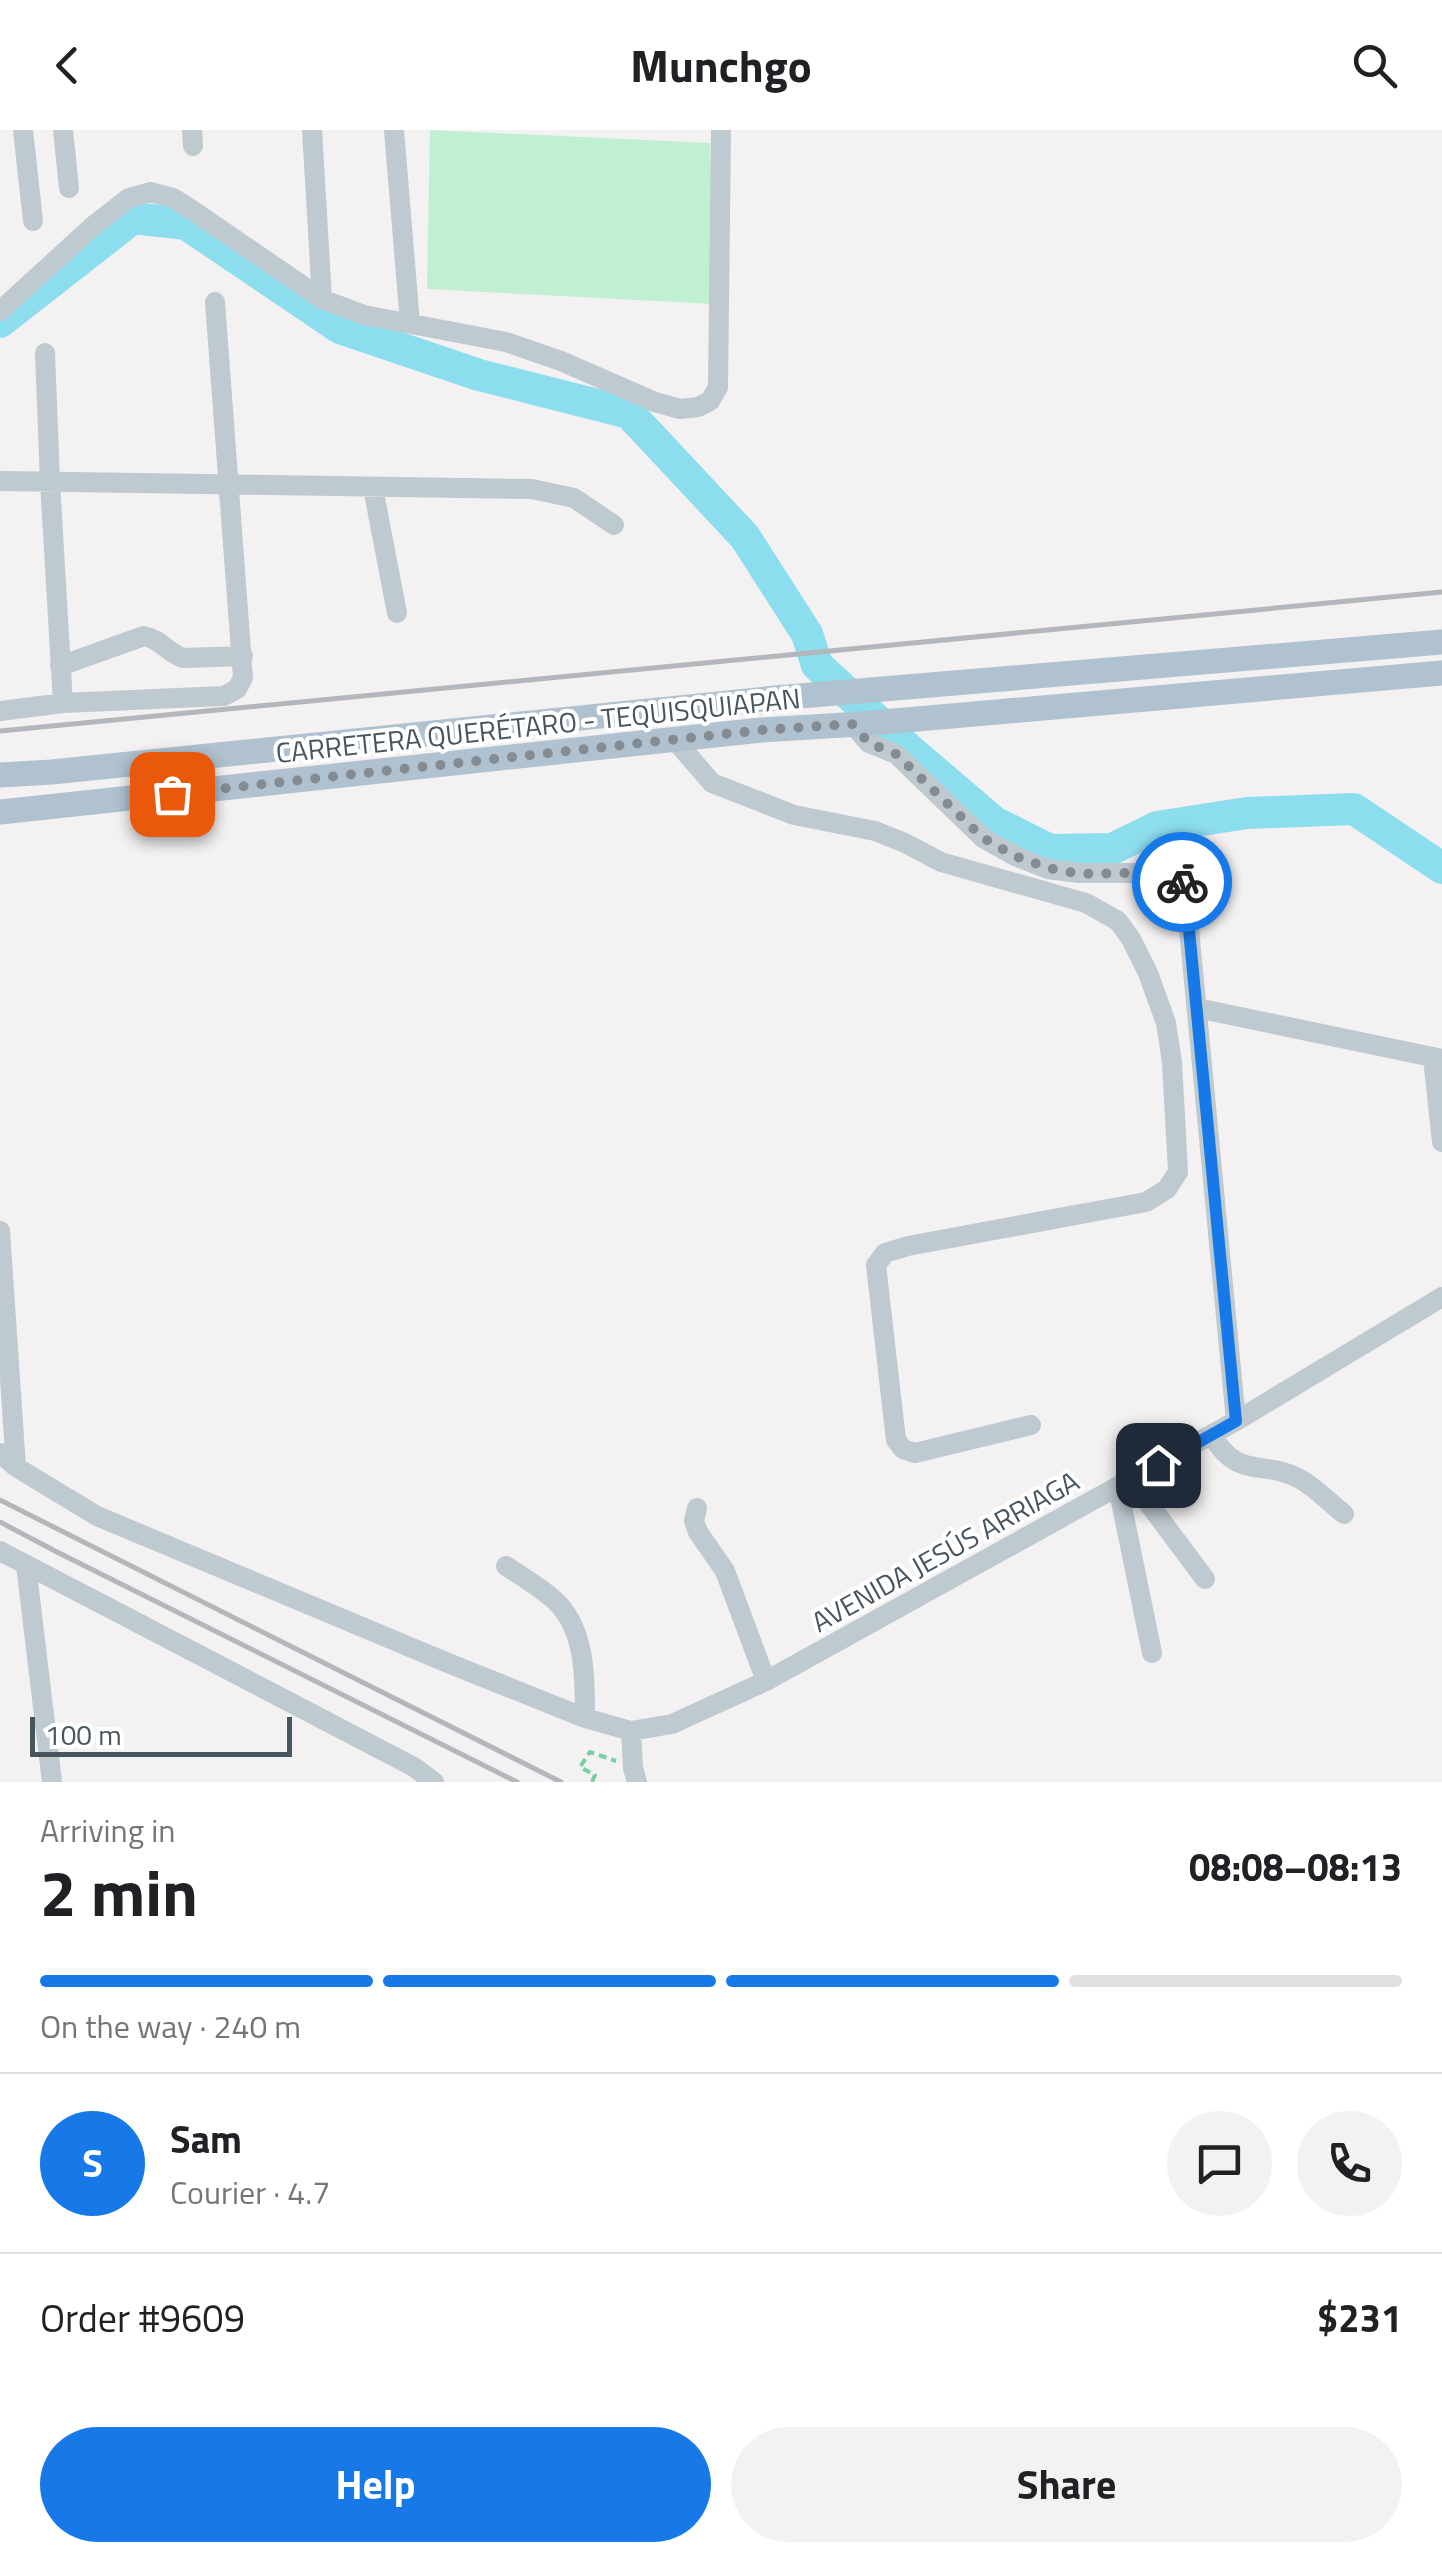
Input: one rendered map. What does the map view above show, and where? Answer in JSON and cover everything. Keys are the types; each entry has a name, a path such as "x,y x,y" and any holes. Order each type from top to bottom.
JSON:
{"main road":[{"name":"CARRETERA QUERÉTARO - TEQUISQUIAPAN","path":"0,775 843,692 1442,642"},
{"name":"CARRETERA QUERÉTARO - TEQUISQUIAPAN","path":"0,812 762,730 1442,673"}],"street":[{"path":"23,130 33,221"},
{"path":"63,130 69,188"},
{"path":"312,130 322,299"},
{"path":"394,130 410,323"},
{"path":"0,311 120,204 150,192 173,198 322,299 364,316 506,342 562,361 656,402 680,408 698,407 710,401 718,387 721,130"},
{"path":"0,710 63,702 224,696 237,689 244,678 215,302"},
{"path":"46,353 63,702"},
{"path":"0,481 532,489 574,498 614,525"},
{"path":"373,488 397,612"},
{"path":"60,666 144,636 155,638 183,658 243,656"},
{"path":"856,724 869,743 896,754 983,838 1015,856 1080,874 1166,872 1178,876 1185,888 1236,1421"},
{"path":"674,740 712,783 794,814 874,832 941,862 1086,903 1118,921 1131,939 1166,1023 1172,1062 1178,1172 1167,1190 1146,1202 908,1246 885,1253 876,1265 896,1440 903,1449 915,1453 1030,1424"},
{"path":"1197,1008 1437,1059 1442,1142"},
{"path":"0,1230 16,1467"},
{"name":"AVENIDA JESÚS ARRIAGA","path":"0,1453 16,1467 97,1516 448,1663 585,1718 631,1731 672,1724 766,1680 1212,1435 1442,1296"},
{"path":"1212,1435 1234,1462 1284,1472 1302,1480 1344,1514"},
{"path":"1124,1484 1205,1579"},
{"path":"1124,1484 1152,1653"},
{"path":"697,1508 694,1521 698,1532 725,1570 766,1680"},
{"path":"0,1551 414,1767 434,1782"},
{"path":"26,1565 52,1782"},
{"path":"506,1566 554,1599 568,1615 579,1642 585,1718"},
{"path":"631,1731 637,1782"}],"path":[{"path":"593,1779 580,1767 590,1752 621,1762"}],"green space":[{"path":"430,130 710,143 714,304 427,289"}],"waterway":[{"path":"0,322 133,218 186,224 340,328 479,375 629,413 745,537 807,634 817,665 994,822 1050,850 1112,849 1157,827 1247,813 1354,809 1442,868"}],"railway":[{"path":"0,731 1442,592"},
{"path":"0,1500 561,1782"},
{"path":"0,1522 517,1782"}],"way so far":[{"path":"172,794 762,730 852,724 869,743 896,754 983,838 1015,856 1080,874 1166,872 1182,882"}],"route":[{"path":"1158,1465 1236,1421 1182,882"}]}
